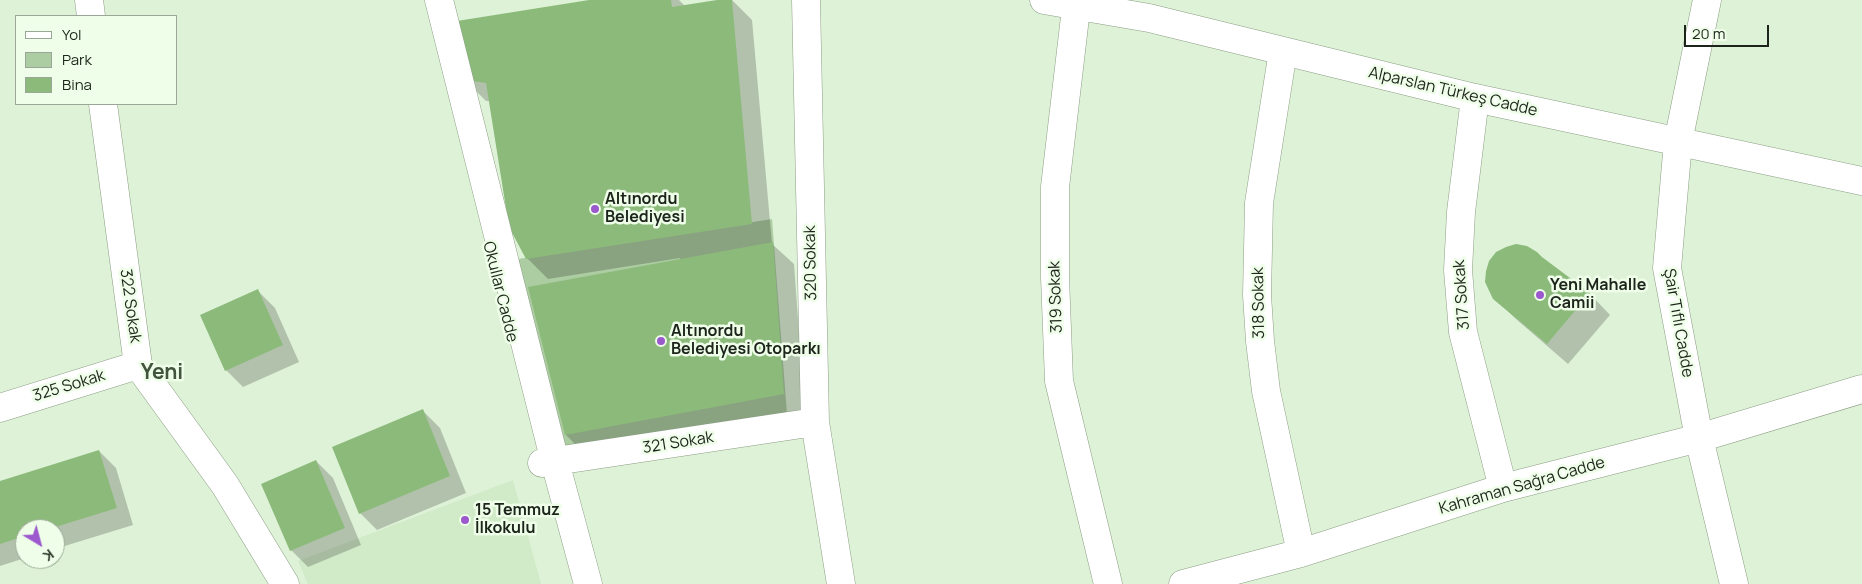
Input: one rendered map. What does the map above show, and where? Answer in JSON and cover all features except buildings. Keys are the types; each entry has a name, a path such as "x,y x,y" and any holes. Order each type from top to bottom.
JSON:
{"street":[{"path":"89,0 91,15"},
{"name":"Okullar Cadde","path":"429,0 548,463 573,584"},
{"path":"439,0 548,463 588,584"},
{"name":"320 Sokak","path":"806,0 815,422 841,584"},
{"name":"Alparslan Türkeş Cadde","path":"1044,0 1077,3 1149,18 1475,98 1862,181"},
{"name":"Şair Tıflı Cadde","path":"1707,0 1678,142 1667,268 1699,438 1734,584"},
{"name":"319 Sokak","path":"1077,3 1055,188 1055,278 1059,381 1108,584"},
{"name":"318 Sokak","path":"1283,51 1259,202 1257,294 1266,391 1300,553"},
{"name":"317 Sokak","path":"1475,98 1461,212 1458,270 1463,332 1503,488"},
{"name":"322 Sokak","path":"103,105 138,365 225,486 285,584"},
{"name":"325 Sokak","path":"0,408 138,365"},
{"name":"Kahraman Sağra Cadde","path":"1183,584 1300,553 1503,488 1699,438 1862,389"},
{"name":"321 Sokak","path":"548,463 815,422"}],"shaded area":[{"name":"15 Temmuz İlkokulu","path":"513,480 541,584 308,584 298,561"}],"green space":[{"name":"Altınordu Belediyesi Otoparkı","path":"772,219 788,427 555,462 493,263"}],"place":[{"name":"Altınordu Belediyesi","path":"595,209"},
{"name":"Yeni Mahalle Camii","path":"1540,295"},
{"name":"Altınordu Belediyesi Otoparkı","path":"661,341"},
{"name":"15 Temmuz İlkokulu","path":"465,520"}],"district":[{"name":"Yeni","path":"162,373"}]}
